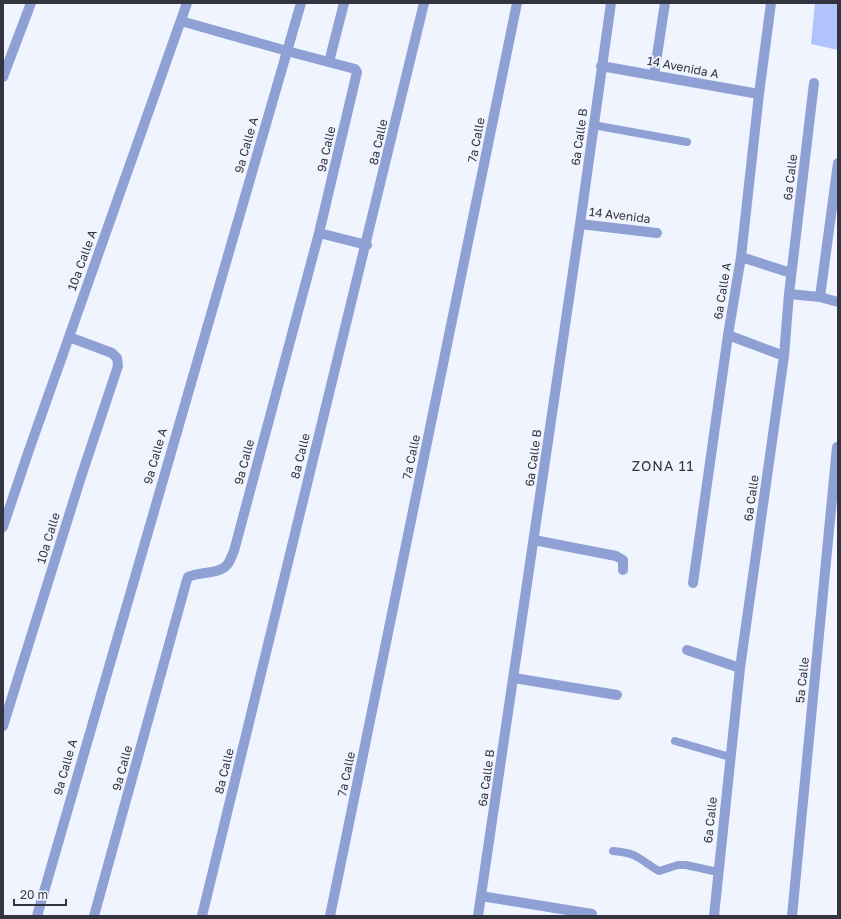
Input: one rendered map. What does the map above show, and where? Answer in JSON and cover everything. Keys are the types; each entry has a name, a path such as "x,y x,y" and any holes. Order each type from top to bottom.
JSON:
{"street":[{"path":"3,77 5,67 31,3"},
{"name":"10a Calle A","path":"3,527 187,3"},
{"name":"9a Calle A","path":"37,916 301,3"},
{"path":"181,21 329,62 344,3"},
{"name":"8a Calle","path":"202,916 338,356 367,245 424,3"},
{"name":"7a Calle","path":"330,916 517,3"},
{"name":"6a Calle B","path":"478,916 514,678 611,3"},
{"path":"654,75 665,3"},
{"name":"6a Calle A","path":"693,583 728,335 741,257 759,94 771,3"},
{"name":"9a Calle","path":"94,916 188,577 194,574 222,569 228,565 234,551 319,233 357,72 355,69 329,62"},
{"name":"14 Avenida A","path":"601,66 759,94"},
{"name":"6a Calle","path":"714,916 740,668 784,356 788,294 814,83"},
{"path":"820,297 838,163"},
{"name":"14 Avenida","path":"580,224 657,233"},
{"path":"319,233 367,245"},
{"path":"741,257 791,273"},
{"path":"788,294 820,297 838,302"},
{"path":"728,335 784,356"},
{"name":"10a Calle","path":"3,726 79,484 118,366 117,358 112,353 69,337"},
{"name":"5a Calle","path":"792,916 838,447"},
{"path":"534,540 616,556 623,560 623,570"},
{"path":"687,650 740,668"},
{"path":"514,678 617,695"},
{"path":"481,896 592,914"}],"lane":[{"path":"593,125 687,142"},
{"path":"675,741 730,757"},
{"path":"613,851 628,853 636,856 659,871 678,865 686,865 718,872"}],"shaded area":[{"path":"815,3 838,3 838,50 811,44"}],"district":[{"name":"ZONA 11","path":"663,465"}]}
